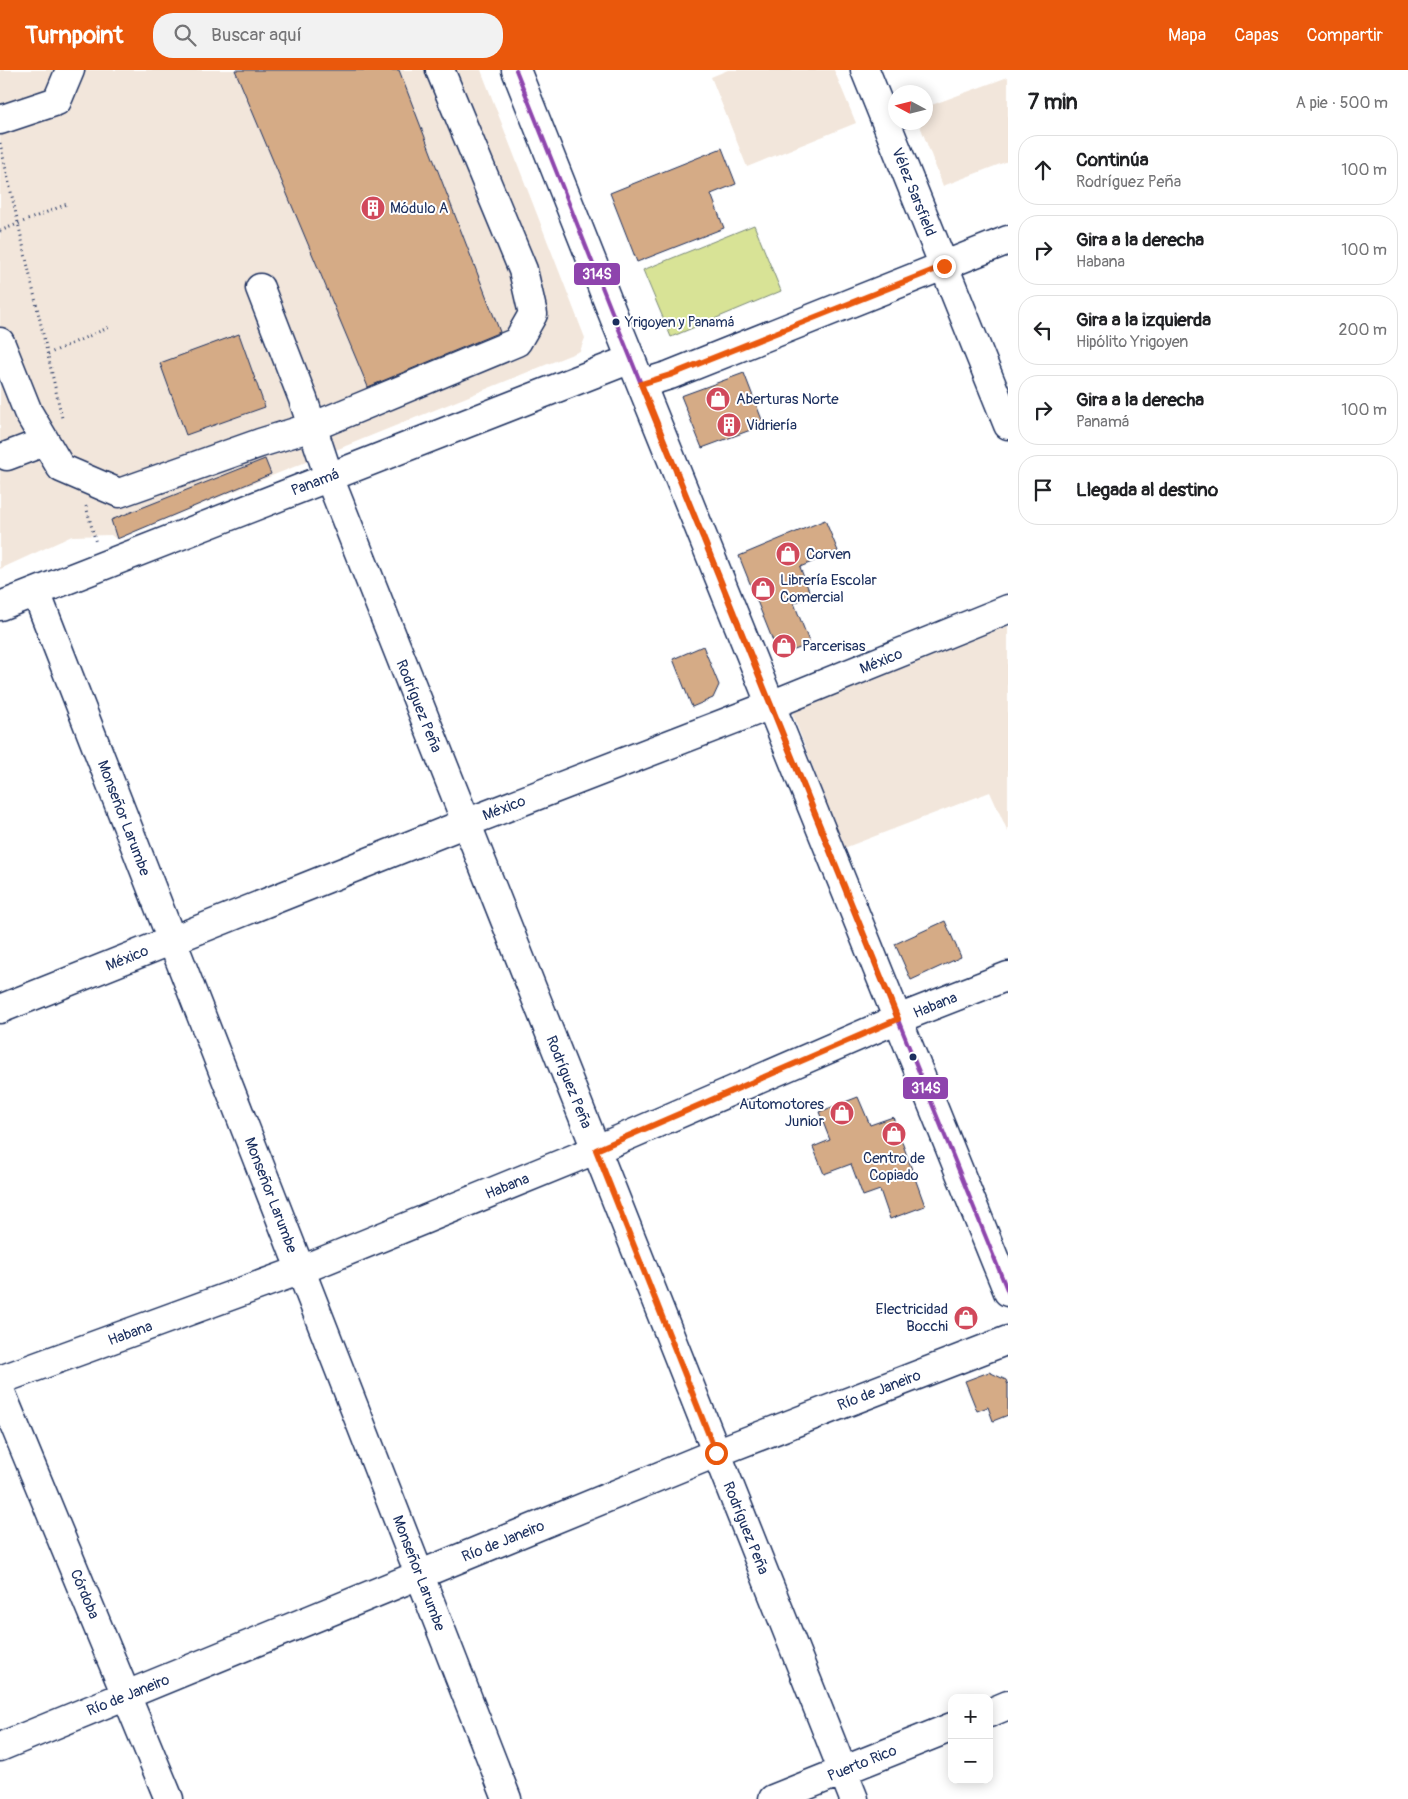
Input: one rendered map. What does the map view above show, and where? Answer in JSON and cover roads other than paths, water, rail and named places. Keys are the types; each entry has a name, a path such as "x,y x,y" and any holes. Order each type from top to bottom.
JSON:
{"street":[{"path":"0,120 57,101 70,70"},
{"path":"0,342 28,412 61,468 119,493 305,429 517,342 533,314 523,270 440,70"},
{"path":"516,70 898,1019 1001,1255 1008,1292"},
{"name":"Vélez Sarsfield","path":"865,70 1008,425"},
{"path":"641,384 670,375 1008,240"},
{"name":"Rodríguez Peña","path":"260,288 323,479 466,823 854,1799"},
{"name":"Panamá","path":"0,606 631,359"},
{"path":"7,456 44,442"},
{"name":"Monseñor Larumbe","path":"36,592 507,1799"},
{"name":"México","path":"0,1009 466,823 771,705 1008,609"},
{"name":"Habana","path":"0,1380 301,1270 596,1150 898,1019 1008,976"},
{"name":"Río de Janeiro","path":"0,1747 716,1453 1008,1340"},
{"name":"Córdoba","path":"0,1390 169,1799"},
{"path":"993,1711 1008,1705"},
{"name":"Puerto Rico","path":"773,1799 948,1730"}],"place":[{"name":"Módulo A","path":"373,208"},
{"name":"Yrigoyen y Panamá","path":"616,322"},
{"name":"Aberturas Norte","path":"718,399"},
{"name":"Vidriería","path":"729,425"},
{"name":"Corven","path":"788,554"},
{"name":"Librería Escolar Comercial","path":"763,589"},
{"name":"Parcerisas","path":"784,646"},
{"name":"Automotores Junior","path":"842,1113"},
{"name":"Centro de Copiado","path":"894,1134"},
{"name":"Electricidad Bocchi","path":"966,1318"}]}
